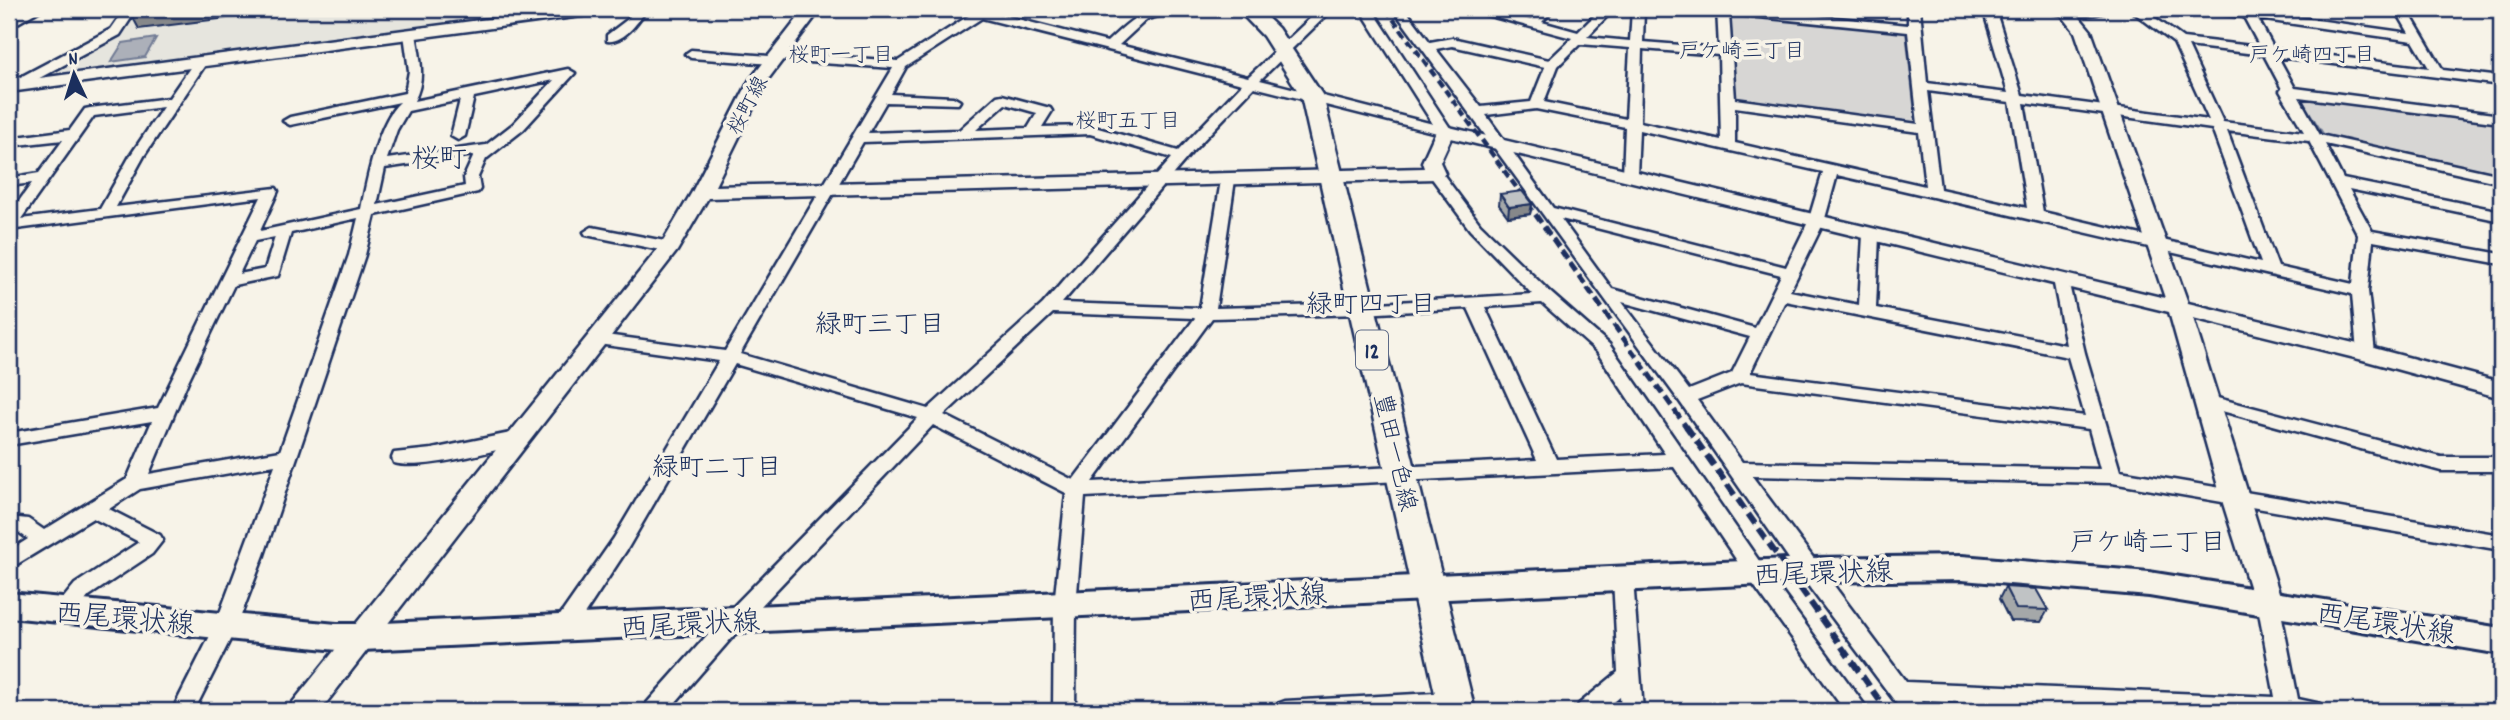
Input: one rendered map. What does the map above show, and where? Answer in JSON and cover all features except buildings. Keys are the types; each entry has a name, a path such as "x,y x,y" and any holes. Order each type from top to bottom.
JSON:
{"main road":[{"name":"豊田一色線","path":"1247,9 1271,32 1312,96 1456,706"},
{"name":"西尾環状線","path":"9,605 362,637 562,630 1808,570 1962,568 2149,583 2501,641"}],"street":[{"path":"9,24 36,9"},
{"path":"10,87 116,32 131,9"},
{"path":"10,87 597,9"},
{"path":"611,38 632,22 641,9"},
{"name":"桜町線","path":"702,192 758,81 813,9"},
{"path":"962,9 983,11 1445,131 1630,174 1816,222 2365,353 2501,390"},
{"path":"1110,46 1138,12 1170,9"},
{"path":"654,711 734,620 930,416 1049,308 1181,156 1283,49 1327,9"},
{"path":"1366,9 1445,131"},
{"path":"1399,9 1686,398 1808,570 1915,711"},
{"path":"1470,9 1578,36 1586,41 1725,52"},
{"path":"1534,24 1548,9"},
{"path":"1536,105 1552,65 1578,36 1608,9"},
{"path":"1630,174 1638,9"},
{"path":"1728,145 1723,9 1914,29"},
{"path":"1914,9 1933,191"},
{"path":"1989,9 2016,98 2036,215"},
{"path":"2062,10 2103,9"},
{"path":"2135,9 2179,41 2501,81"},
{"path":"2210,9 2247,11 2417,38"},
{"path":"2401,9 2438,73"},
{"path":"2062,10 2083,31 2179,308 2234,497 2268,602 2288,709"},
{"path":"562,630 621,543 901,65 983,11"},
{"path":"2247,11 2287,91 2366,235 2360,291 2365,353"},
{"path":"183,711 226,626 289,456 369,212 378,165 390,128 416,78 410,34"},
{"path":"2179,41 2218,125 2271,269"},
{"path":"1428,46 1452,42 1552,65"},
{"path":"691,54 901,65"},
{"path":"106,211 137,156 201,62"},
{"path":"290,121 468,94 568,73 496,147 378,165"},
{"path":"1923,86 2315,138 2501,179"},
{"path":"2287,91 2501,118"},
{"path":"458,136 468,94"},
{"path":"882,98 953,101"},
{"path":"962,135 1002,99 1045,111 1032,132"},
{"path":"9,225 90,112 174,102"},
{"path":"1728,102 1927,129"},
{"path":"1477,112 1536,105 1631,124 1933,191 2360,291"},
{"path":"858,138 1091,130 1181,156"},
{"path":"1445,131 1431,162 1435,173 1475,227 1546,298 1603,348 1757,574 1858,711"},
{"path":"9,142 74,134"},
{"path":"247,238 473,189 471,177 474,166 488,149"},
{"path":"1739,377 1816,222 1831,170"},
{"path":"303,711 670,247 702,192 1435,173"},
{"path":"9,182 41,177"},
{"path":"1064,711 1065,605 1076,490 1207,313 1228,180"},
{"path":"2339,182 2501,216"},
{"path":"9,225 271,191 164,413 135,483"},
{"path":"1548,211 1791,273"},
{"path":"229,281 272,273 284,231"},
{"path":"592,232 670,247"},
{"path":"1867,313 1871,235"},
{"path":"2366,235 2501,259"},
{"path":"2061,279 2076,353 2112,477"},
{"path":"1606,293 1761,335"},
{"path":"1782,295 2076,353"},
{"path":"1049,308 1207,313 1362,309 1546,298"},
{"path":"1475,303 1549,465"},
{"path":"598,339 730,357 930,416 1076,490 1678,460"},
{"path":"1686,398 1739,377 2096,424"},
{"path":"2206,401 2441,464 2501,464"},
{"path":"9,439 164,413"},
{"path":"401,458 432,456 520,437"},
{"path":"9,561 135,483 289,456"},
{"path":"1737,469 2112,477 2501,543"},
{"path":"63,612 82,590 145,549 153,540 92,509"},
{"path":"9,524 21,524 43,540"},
{"path":"1623,579 1632,711"},
{"path":"1587,711 1628,677"},
{"path":"1900,691 2313,711"},
{"path":"1285,711 1456,706"}],"shaded area":[{"path":"135,9 577,9 29,82 120,32"},
{"path":"1730,14 1906,32 1916,123 1736,99"},
{"path":"156,38 145,57 111,62 123,43"},
{"path":"2299,96 2501,124 2501,174 2324,135"}],"railway":[{"path":"1386,9 1519,191"},
{"path":"1518,190 1687,428"},
{"path":"1686,426 1887,711"}],"district":[{"name":"戸ケ崎三丁目","path":"1742,50"},
{"name":"桜町一丁目","path":"841,54"},
{"name":"戸ケ崎四丁目","path":"2312,54"},
{"name":"桜町五丁目","path":"1128,120"},
{"name":"桜町","path":"439,157"},
{"name":"緑町四丁目","path":"1371,303"},
{"name":"緑町三丁目","path":"880,323"},
{"name":"緑町二丁目","path":"717,466"},
{"name":"戸ケ崎二丁目","path":"2148,541"}]}
